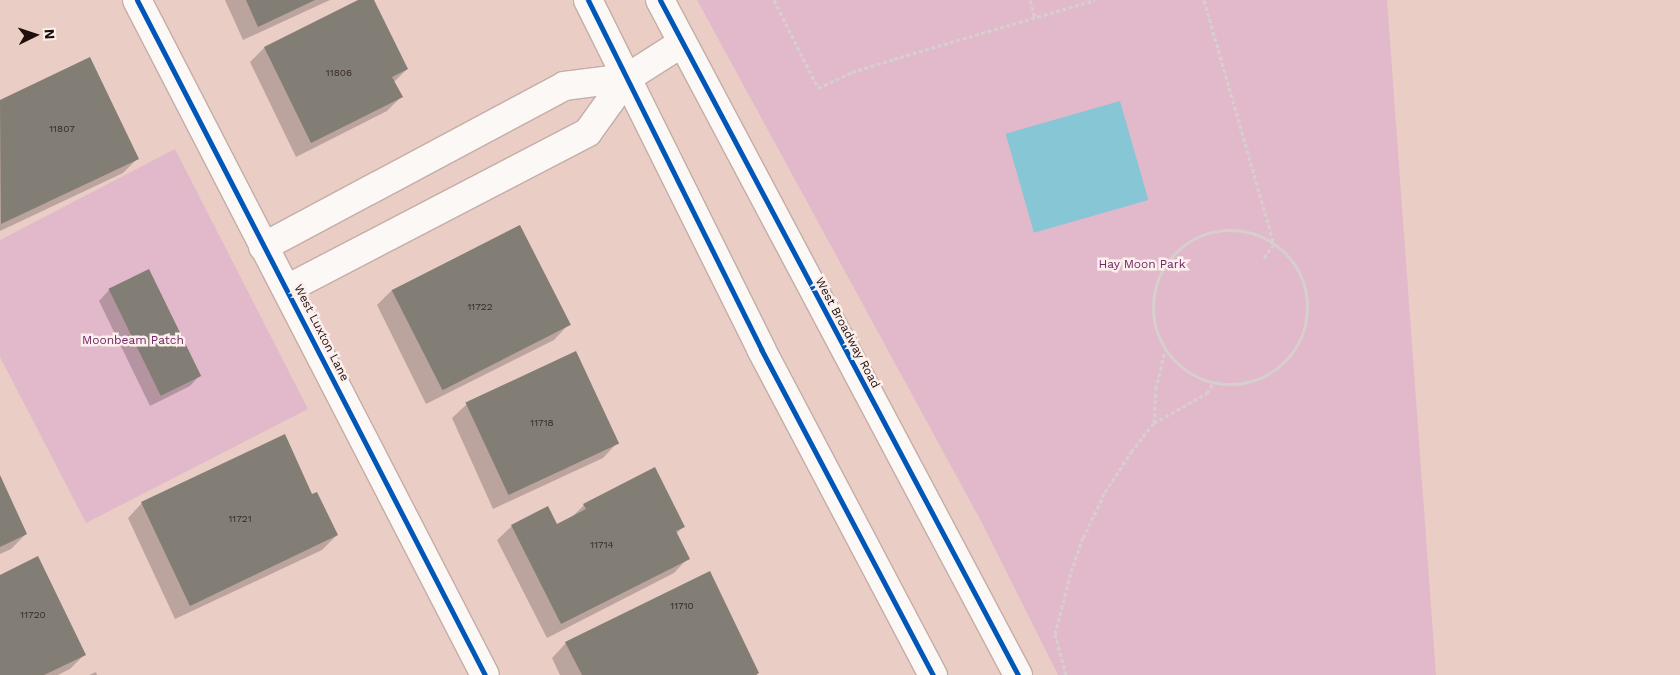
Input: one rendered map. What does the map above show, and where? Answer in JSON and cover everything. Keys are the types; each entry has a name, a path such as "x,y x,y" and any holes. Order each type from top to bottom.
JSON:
{"street":[{"name":"West Luxton Lane","path":"137,0 485,675"},
{"path":"588,0 761,349 933,675"},
{"name":"West Broadway Road","path":"660,0 1018,675"},
{"path":"287,289 588,132 627,78 682,44"},
{"path":"263,247 564,86 627,78"}],"path":[{"path":"774,0 818,88 852,72 1095,0"},
{"path":"1030,0 1035,18"},
{"path":"1204,0 1274,244"},
{"path":"1228,229 1248,231 1268,239 1285,252 1297,269 1306,289 1307,310 1304,331 1295,350 1286,360 1263,377 1243,384 1222,385 1202,379 1183,369 1165,350 1158,335 1153,315 1154,294 1160,274 1172,256 1187,242 1206,233 1228,229"},
{"path":"1264,258 1274,244"},
{"path":"1154,423 1155,398 1165,350"},
{"path":"1066,675 1061,665 1055,634 1071,572 1083,538 1106,492 1131,452 1154,423 1207,393 1214,382"}],"green space":[{"name":"Hay Moon Park","path":"697,0 1387,0 1436,675 1058,675 982,523"},
{"name":"Moonbeam Patch","path":"175,149 308,409 86,523 0,357 0,240"}],"water":[{"path":"1120,101 1148,200 1034,233 1006,134"}],"building":[{"path":"246,0 315,0 258,27"},
{"path":"358,0 374,0 408,69 392,77 403,97 311,143 264,47"},
{"path":"90,57 139,159 1,224 0,100"},
{"path":"520,225 571,325 443,390 392,290"},
{"path":"149,269 201,376 161,396 109,289"},
{"path":"576,351 619,443 509,495 465,403"},
{"path":"285,434 312,494 317,492 338,535 190,606 141,502"},
{"path":"655,467 685,527 676,531 690,559 561,624 511,525 548,506 557,524 586,509 583,504"},
{"path":"0,475 27,534 0,547"},
{"path":"38,556 86,655 44,675 0,675 0,575"},
{"path":"710,571 759,673 756,675 582,675 565,642"}],"cycle path":[{"path":"137,0 485,675"},
{"path":"588,0 761,349 933,675"},
{"path":"660,0 1018,675"}]}
